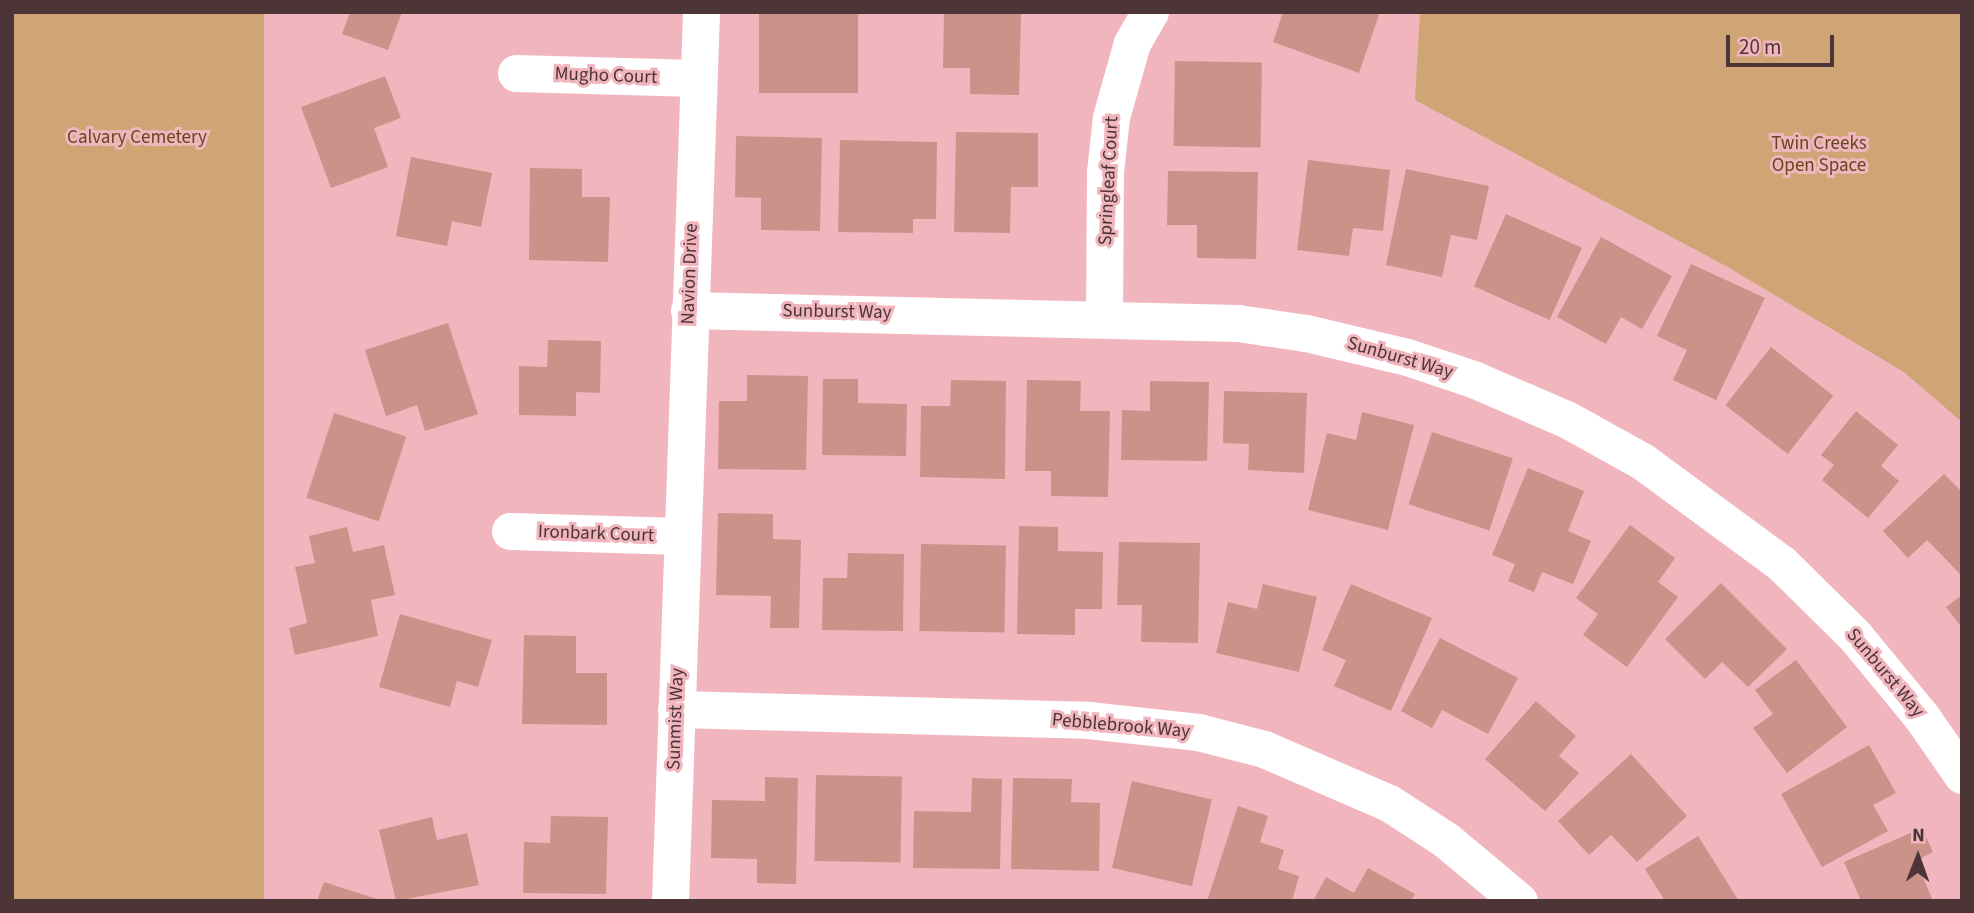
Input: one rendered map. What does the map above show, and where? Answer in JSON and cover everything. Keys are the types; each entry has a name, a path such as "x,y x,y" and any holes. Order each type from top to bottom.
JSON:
{"street":[{"name":"Navion Drive","path":"682,536 696,78 701,12"},
{"name":"Springleaf Court","path":"1104,316 1105,172 1111,117 1132,44 1150,12"},
{"name":"Mugho Court","path":"516,73 696,78"},
{"name":"Sunburst Way","path":"689,310 1104,316 1238,323 1306,333 1420,361 1568,420 1700,499 1781,563 1855,636 1922,716 1962,775"},
{"name":"Ironbark Court","path":"510,531 682,536"},
{"name":"Sunmist Way","path":"670,901 682,536"},
{"name":"Pebblebrook Way","path":"676,709 1088,720 1198,733 1264,749 1389,803 1446,840 1519,901"}],"green space":[{"name":"Calvary Cemetery","path":"12,12 264,12 264,901 12,901"},
{"name":"Twin Creeks Open Space","path":"1420,12 1962,12 1962,422 1904,372 1726,266 1415,100"}],"building":[{"path":"350,12 402,12 388,50 342,34"},
{"path":"759,12 858,12 858,93 759,93"},
{"path":"1283,12 1380,12 1359,73 1273,42"},
{"path":"944,13 1021,14 1019,95 970,94 970,68 943,68"},
{"path":"1175,61 1262,63 1261,148 1174,146"},
{"path":"385,76 401,118 374,128 388,167 331,188 301,107"},
{"path":"956,132 1038,133 1038,187 1011,187 1010,233 954,232"},
{"path":"736,136 822,138 820,231 761,230 761,198 735,197"},
{"path":"840,140 937,142 936,219 913,219 913,233 838,232"},
{"path":"411,157 492,173 481,227 452,221 447,246 396,236"},
{"path":"1308,160 1390,170 1383,231 1353,228 1349,256 1297,250"},
{"path":"530,168 582,169 582,197 610,197 608,262 529,260"},
{"path":"1406,169 1489,186 1477,240 1451,235 1442,277 1386,265"},
{"path":"1168,171 1258,172 1256,259 1197,258 1197,225 1167,225"},
{"path":"1506,214 1582,248 1550,320 1474,286"},
{"path":"1601,237 1672,276 1642,329 1621,317 1606,344 1557,317"},
{"path":"1691,264 1765,298 1716,400 1673,380 1687,350 1657,336"},
{"path":"448,323 478,414 425,431 417,405 386,416 365,350"},
{"path":"548,340 601,341 600,393 576,392 576,416 519,415 519,366 547,367"},
{"path":"1771,347 1833,396 1788,454 1725,405"},
{"path":"747,375 808,376 806,470 718,469 719,401 747,401"},
{"path":"823,379 858,379 858,403 907,404 906,456 822,455"},
{"path":"951,380 1006,381 1005,479 920,477 921,406 950,406"},
{"path":"1027,380 1081,381 1080,411 1110,411 1108,497 1051,496 1051,471 1025,471"},
{"path":"1150,381 1209,382 1207,461 1121,460 1122,410 1150,411"},
{"path":"1224,391 1307,393 1304,473 1248,470 1249,444 1223,443"},
{"path":"1856,411 1898,445 1881,466 1899,481 1868,518 1822,480 1834,465 1821,455"},
{"path":"1362,412 1414,425 1388,530 1308,510 1327,433 1356,440"},
{"path":"334,413 406,436 379,521 306,498"},
{"path":"1432,432 1513,458 1489,531 1409,504"},
{"path":"1528,468 1584,491 1568,531 1591,541 1573,584 1542,572 1534,592 1508,581 1515,564 1492,555"},
{"path":"1944,474 1962,492 1962,576 1927,540 1908,558 1883,531"},
{"path":"718,513 773,514 773,539 801,540 799,628 770,628 771,596 716,595"},
{"path":"1630,525 1675,558 1658,582 1678,597 1627,667 1583,635 1598,614 1576,598"},
{"path":"1019,526 1058,527 1058,551 1103,552 1102,609 1075,609 1075,635 1017,634"},
{"path":"347,527 353,552 384,545 395,595 371,600 378,636 295,655 289,628 307,623 295,567 315,563 309,536"},
{"path":"1119,542 1200,543 1198,643 1141,642 1142,605 1117,605"},
{"path":"921,544 1006,545 1004,632 919,631"},
{"path":"848,553 904,554 903,631 822,630 823,578 847,578"},
{"path":"1721,583 1787,649 1748,687 1722,662 1705,679 1665,639"},
{"path":"1263,584 1317,597 1299,672 1216,653 1228,602 1257,609"},
{"path":"1351,584 1432,618 1391,711 1334,686 1346,660 1322,650"},
{"path":"1962,595 1962,628 1946,607"},
{"path":"400,614 492,640 478,687 457,681 450,707 379,687"},
{"path":"524,635 576,636 576,673 607,673 607,725 522,724"},
{"path":"1440,638 1518,678 1488,734 1442,710 1432,728 1401,711"},
{"path":"1796,660 1847,727 1787,773 1753,728 1773,714 1755,690"},
{"path":"1536,701 1576,736 1559,756 1579,773 1545,811 1485,759"},
{"path":"1869,745 1896,793 1873,805 1888,831 1822,867 1781,794"},
{"path":"1631,754 1687,816 1637,862 1611,835 1589,855 1558,821"},
{"path":"816,775 902,777 900,862 814,861"},
{"path":"765,777 798,778 796,884 757,883 757,859 711,858 712,800 765,801"},
{"path":"972,778 1002,779 1000,869 913,868 914,811 971,812"},
{"path":"1013,778 1072,779 1071,802 1100,803 1099,871 1011,869"},
{"path":"1132,781 1212,799 1192,886 1112,868"},
{"path":"1238,806 1268,816 1260,842 1284,850 1278,869 1299,876 1292,901 1207,901"},
{"path":"551,816 608,817 606,894 523,893 524,842 550,843"},
{"path":"432,817 437,840 467,833 479,885 396,901 379,830"},
{"path":"1922,828 1933,852 1916,861 1933,901 1861,901 1844,862"},
{"path":"1698,836 1739,901 1665,901 1645,869"},
{"path":"1368,868 1415,894 1411,901 1313,901 1326,877 1354,893"},
{"path":"324,882 380,900 317,901"}]}
